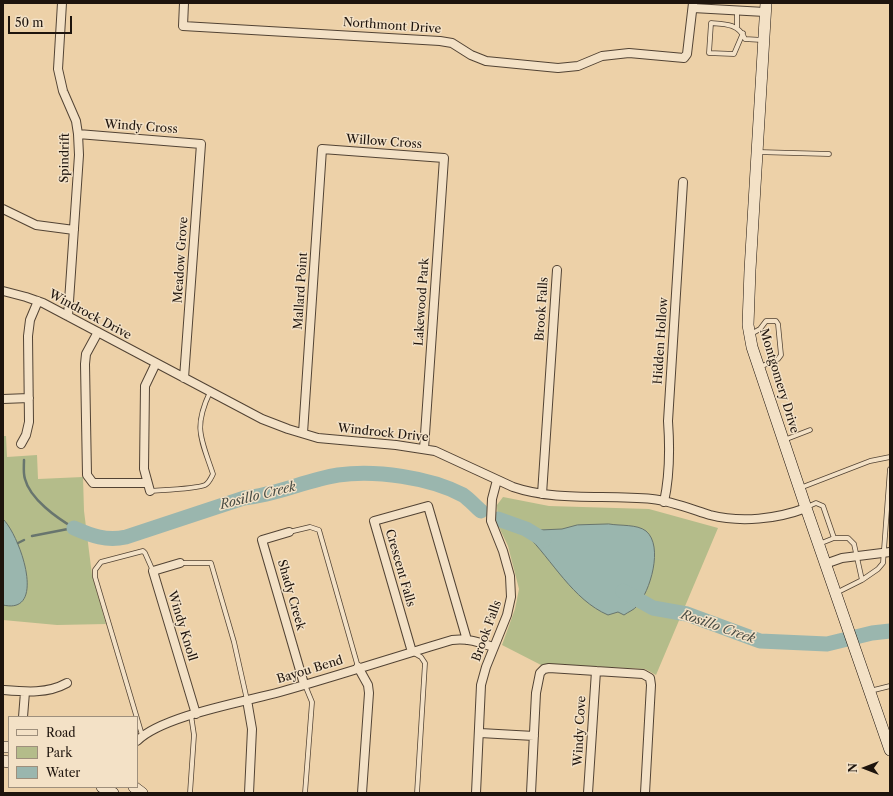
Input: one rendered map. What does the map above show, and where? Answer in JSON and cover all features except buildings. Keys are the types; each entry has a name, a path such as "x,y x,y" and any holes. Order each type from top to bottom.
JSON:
{"main road":[{"name":"Montgomery Drive","path":"766,7 748,325 759,367 799,488 890,750"}],"street":[{"name":"Spindrift","path":"62,3 58,69 63,91 76,121 78,134 74,230 68,316"},
{"name":"Northmont Drive","path":"184,3 183,26 440,41 452,43 471,55 486,61 558,68 578,66 602,56 629,53 684,58 687,54 693,5"},
{"path":"693,5 737,10 766,7"},
{"name":"Windy Cross","path":"78,134 201,144"},
{"name":"Meadow Grove","path":"184,378 201,144"},
{"name":"Willow Cross","path":"322,149 444,158"},
{"name":"Mallard Point","path":"303,434 322,149"},
{"name":"Lakewood Park","path":"424,449 444,158"},
{"name":"Hidden Hollow","path":"664,502 670,460 668,421 683,182"},
{"path":"3,209 36,225 74,230"},
{"name":"Brook Falls","path":"542,494 557,270"},
{"name":"Windrock Drive","path":"3,291 38,301 262,418 303,434 340,441 424,449 448,456 526,492 554,496 637,498 664,502 712,515 742,519 790,514 806,508"},
{"path":"21,444 26,435 29,422 28,336 30,320 38,301"},
{"path":"98,332 86,354 85,364 87,474 93,483 149,487 144,469 145,386 156,363"},
{"path":"3,399 29,398"},
{"name":"Brook Falls","path":"476,793 480,733 481,685 493,647 507,615 511,596 510,576 503,551 491,521 492,498 498,480"},
{"name":"Crescent Falls","path":"412,652 374,521 428,506 468,640"},
{"name":"Shady Creek","path":"289,532 262,540 304,684"},
{"path":"826,564 842,558 887,553"},
{"path":"153,571 180,563"},
{"name":"Windy Knoll","path":"153,571 194,715"},
{"name":"Bayou Bend","path":"140,738 161,725 452,640 468,640 493,647"},
{"path":"358,667 368,685 369,693 362,793"},
{"path":"531,793 536,693 540,673 544,669 643,674 650,678 652,685 645,793"},
{"name":"Windy Cove","path":"588,793 596,671"},
{"path":"3,690 25,692 55,690 67,683"},
{"path":"23,716 25,692"},
{"path":"247,700 252,729 249,793"},
{"path":"480,733 534,736"}],"lane":[{"path":"737,10 737,27"},
{"path":"743,33 734,54 709,53 711,23 729,24 737,27 743,33 745,39 765,40"},
{"path":"757,152 829,154"},
{"path":"750,334 760,329 766,321 776,320 778,324 781,355 778,360 759,367"},
{"path":"149,487 198,486 210,481 213,474 201,440 199,424 202,410 210,391"},
{"path":"784,441 810,430"},
{"path":"799,488 870,461 890,457"},
{"path":"835,593 862,580 883,563 887,553 890,469"},
{"path":"806,508 816,503 823,506 834,538"},
{"path":"289,532 310,527 319,530 358,667"},
{"path":"819,544 834,538 848,538 852,540 862,580"},
{"path":"134,716 95,577 95,570 100,562 143,551 153,571"},
{"path":"180,563 211,563 234,642 247,700"},
{"path":"412,652 421,657 425,663 417,793"},
{"path":"304,684 312,702 304,793"},
{"path":"870,691 890,686"},
{"path":"190,793 194,715"}],"green space":[{"path":"3,436 6,436 7,457 37,455 38,479 83,477 84,511 92,575 106,624 57,625 3,620"},
{"path":"503,497 549,506 649,509 718,528 656,675 645,669 550,664 543,666 502,645 515,609 519,589 508,546 498,525 497,505"}],"water":[{"path":"3,519 10,528 16,541 26,572 27,587 24,598 17,605 3,605"},
{"path":"609,524 633,526 646,531 651,538 654,547 653,569 646,590 636,607 624,615 618,612 608,615 584,600 526,534 526,529 531,527 540,530 562,529 577,525"}],"waterway":[{"path":"24,460 24,477 32,494 52,513 74,528"},
{"name":"Rosillo Creek","path":"74,528 99,537 126,537 244,498 268,494 326,477 369,473 419,479 449,489 468,498 481,511"},
{"name":"Rosillo Creek","path":"498,519 526,529 544,540"},
{"name":"Rosillo Creek","path":"32,536 73,528"},
{"name":"Rosillo Creek","path":"18,543 24,540"},
{"name":"Rosillo Creek","path":"623,591 653,608 687,614 760,641 827,644 872,633 890,631"}]}
